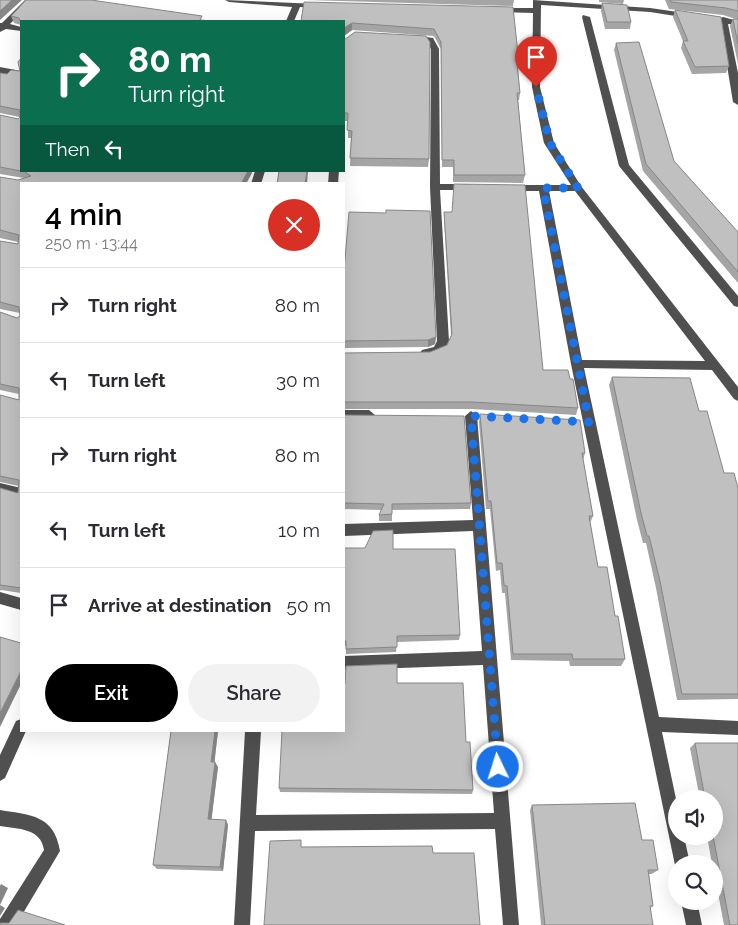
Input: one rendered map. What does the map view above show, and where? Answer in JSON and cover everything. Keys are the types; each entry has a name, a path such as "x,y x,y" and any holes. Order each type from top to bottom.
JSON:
{"street":[{"path":"1,27 29,0"},
{"path":"229,0 325,6"},
{"path":"538,4 536,87 541,116 550,143 578,188 738,396"},
{"path":"487,10 538,4 575,4 650,10 723,19 738,23"},
{"path":"290,20 297,5"},
{"path":"586,17 624,166 738,303"},
{"path":"723,19 736,75 738,102"},
{"path":"1,27 20,29"},
{"path":"408,38 430,40 435,49 435,187 442,347 429,353 410,353"},
{"path":"0,70 20,74"},
{"path":"435,187 484,187"},
{"path":"504,188 578,188"},
{"path":"543,188 577,364 584,422 653,724 680,855"},
{"path":"577,364 715,366"},
{"path":"345,415 383,415"},
{"path":"471,416 502,821 512,925"},
{"path":"0,488 20,493"},
{"path":"345,530 479,525"},
{"path":"0,598 20,604"},
{"path":"345,663 489,658"},
{"path":"653,724 738,728"},
{"path":"0,773 20,728"},
{"path":"242,925 253,732"},
{"path":"0,818 40,828 49,836 52,851 6,925"},
{"path":"247,823 502,821"},
{"path":"691,910 694,925"}],"building":[{"path":"0,0 12,0 0,11"},
{"path":"26,0 91,0 202,16 200,20 20,21 19,18 11,16"},
{"path":"670,0 738,0 738,11 671,2"},
{"path":"304,2 513,7 519,63 517,63 520,93 517,93 525,175 454,175 454,160 442,160 441,42 434,29 352,23 345,27 345,20 301,20"},
{"path":"602,3 627,5 631,22 607,22"},
{"path":"675,10 721,17 729,66 695,67 683,41 688,41"},
{"path":"733,19 738,19 738,44"},
{"path":"355,32 426,36 430,42 429,159 350,158 352,131 347,130 348,113 345,113 345,39"},
{"path":"639,42 674,161 738,232 738,272 646,164 616,43"},
{"path":"11,70 20,71 20,110 0,106 0,73 7,74"},
{"path":"0,115 18,119 20,117 20,171 0,167"},
{"path":"25,172 247,172 242,182 20,182 20,316 19,307 0,302 0,241 18,244 19,235 0,230 0,177 18,180 31,176"},
{"path":"279,172 307,172 305,182 277,182"},
{"path":"454,184 525,185 543,370 568,370 570,379 573,379 578,408 472,402 345,402 345,353 430,352 447,345 452,334 444,212 452,212"},
{"path":"386,210 430,211 436,337 428,340 345,341 345,259 349,212 386,213"},
{"path":"0,312 17,318 20,316 20,588 0,585 0,488 18,493 19,480 0,476 0,395 19,400 19,388 0,384"},
{"path":"612,377 690,378 699,411 707,411 724,473 734,473 738,488 738,694 682,694 660,581 649,536 647,536 641,513"},
{"path":"480,414 580,420 585,453 582,453 593,516 589,516 598,567 607,567 615,616 618,616 625,659 573,659 572,654 513,654 507,586 504,585 502,563 497,563 491,501 488,501"},
{"path":"345,415 464,416 471,503 392,504 392,514 379,515 384,504 345,503"},
{"path":"393,530 393,549 455,549 460,635 397,636 397,647 346,649 345,548 365,548 373,531"},
{"path":"0,637 20,643 20,673 0,713"},
{"path":"397,664 397,683 463,683 466,742 470,742 473,790 279,788 282,732 345,732 346,666"},
{"path":"171,732 215,732 211,762 215,762 208,819 226,820 220,867 153,865"},
{"path":"695,743 738,743 738,925 730,925 723,888 723,855 717,855 715,845 723,845 723,790 703,790"},
{"path":"635,803 642,840 653,840 658,870 648,870 653,906 650,906 653,925 545,925 532,805"},
{"path":"301,840 301,847 432,846 433,853 474,853 480,925 264,925 270,841"},
{"path":"18,910 65,925 0,925 0,923 9,923"}],"route":[{"path":"498,767 471,416 589,422 568,326 543,188 578,188 550,143 541,116 536,87"}]}
